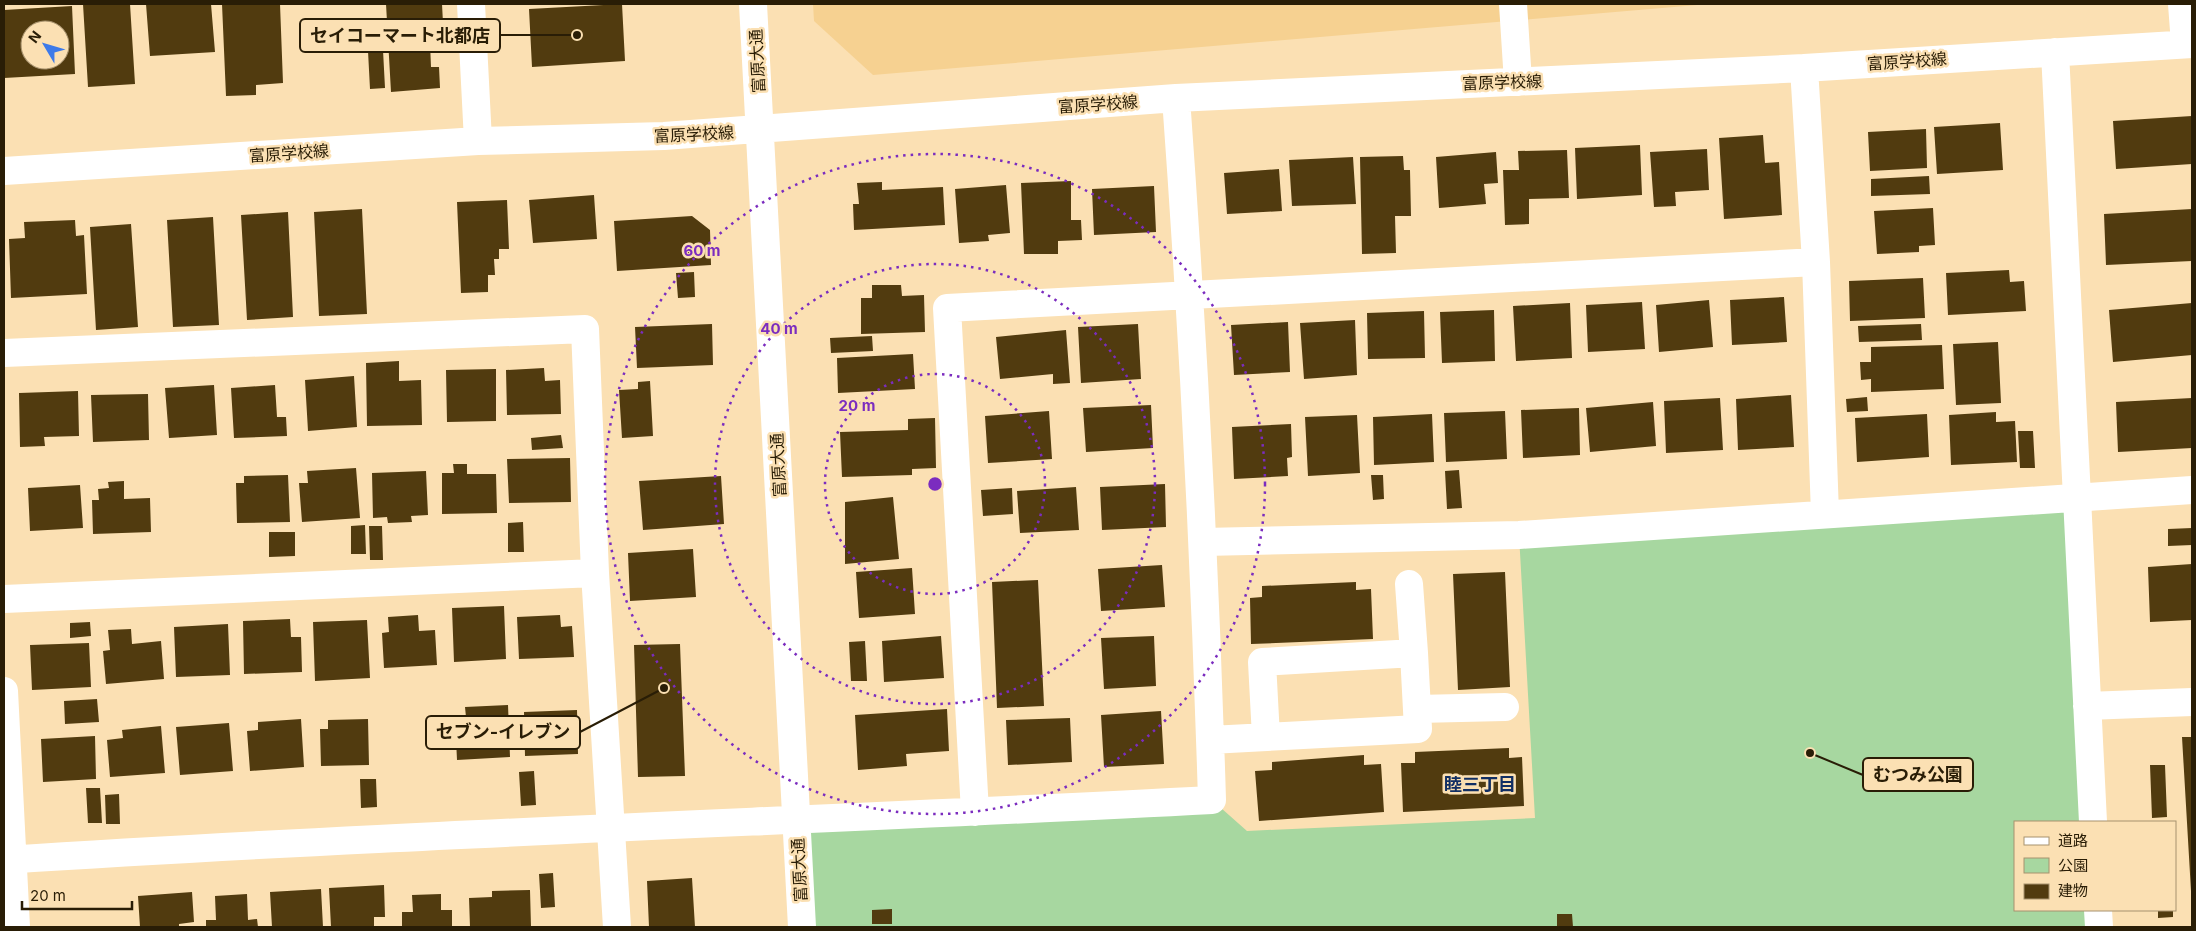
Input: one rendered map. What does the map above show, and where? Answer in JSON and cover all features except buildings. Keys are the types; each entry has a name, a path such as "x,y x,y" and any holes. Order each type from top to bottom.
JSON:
{"street":[{"path":"471,4 478,141"},
{"name":"富原大通","path":"753,4 802,927"},
{"path":"1513,4 1518,82"},
{"path":"2182,4 2188,44"},
{"name":"富原学校線","path":"4,171 478,141 664,136 1176,98 1804,68 2188,44"},
{"path":"2054,52 2075,499 2093,821"},
{"path":"1804,68 1816,262 1826,514"},
{"path":"8,860 611,826 796,820 1212,800 1203,542 1191,295 1176,98"},
{"path":"975,812 947,308 1816,262"},
{"path":"4,353 585,329 595,573 617,927"},
{"path":"1203,542 1519,535 2192,490"},
{"path":"4,599 595,573"},
{"path":"1210,740 1418,728 1409,584"},
{"path":"1266,737 1262,662 1414,653"},
{"path":"4,691 8,860 16,927"},
{"path":"2087,706 2192,702"},
{"path":"1417,709 1505,707"},
{"path":"2098,911 2099,927"}],"shaded area":[{"path":"813,4 1709,4 873,75 814,21"}],"green space":[{"path":"2075,499 2093,821 2014,821 2014,911 2098,911 2099,927 802,927 796,820 1212,800 1247,831 1535,818 1519,535"}],"place":[{"name":"セイコーマート北都店","path":"577,35"},
{"name":"セブン-イレブン","path":"664,688"},
{"name":"むつみ公園","path":"1810,753"}],"district":[{"name":"睦三丁目","path":"1480,784"}]}
